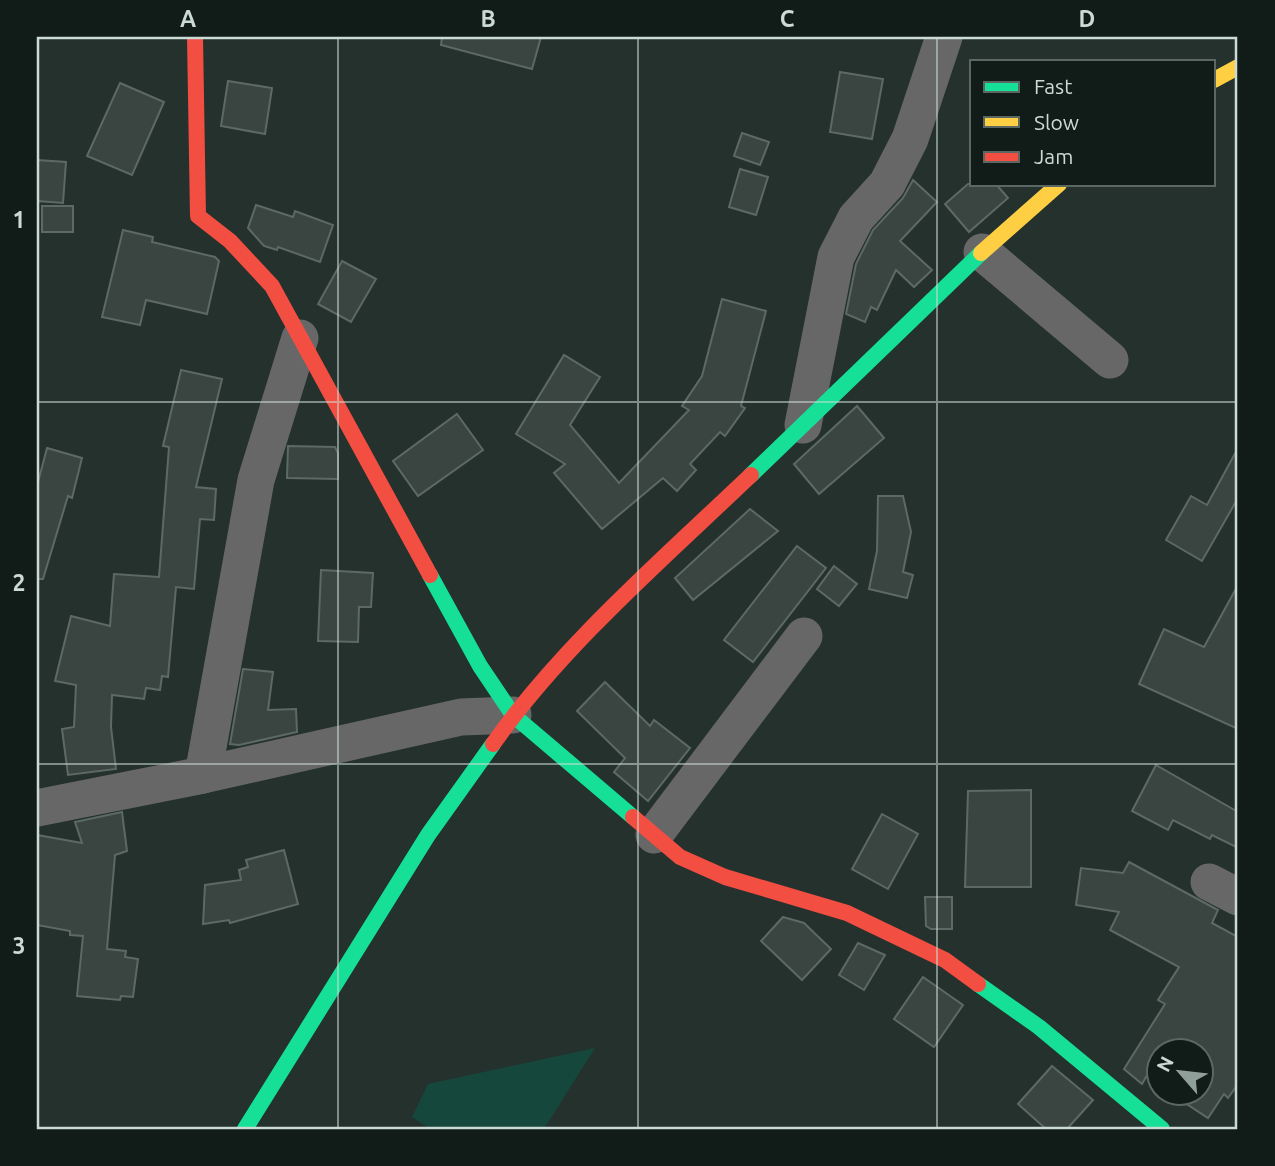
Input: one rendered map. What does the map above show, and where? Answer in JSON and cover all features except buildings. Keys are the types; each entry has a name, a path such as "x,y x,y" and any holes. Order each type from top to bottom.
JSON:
{"street":[{"path":"195,37 198,216 230,242 272,286 480,666 513,715 680,857 725,877 847,914 945,961 1039,1027 1162,1129"},
{"path":"803,425 836,257 856,218 887,184 910,139 944,37"},
{"path":"1216,79 1238,67"},
{"path":"245,1129 428,835 513,715 599,621 982,252 1057,186"},
{"path":"982,252 1110,360"},
{"path":"203,775 256,480 300,338"},
{"path":"654,835 804,636"},
{"path":"37,808 203,775 461,717 513,715"}],"green space":[{"path":"595,1048 544,1129 430,1129 412,1117 428,1084"}],"traffic: fast":[{"path":"751,475 981,253"},
{"path":"430,575 480,666 513,715 633,817"},
{"path":"245,1129 428,835 493,744"},
{"path":"978,984 1039,1027 1162,1129"}],"traffic: slow":[{"path":"1216,79 1238,67"},
{"path":"981,253 1057,186"}],"traffic: jam":[{"path":"195,37 198,216 230,241 272,286 430,575"},
{"path":"493,744 550,672 582,638 751,475"},
{"path":"633,817 680,857 725,877 847,913 945,960 978,984"}]}
